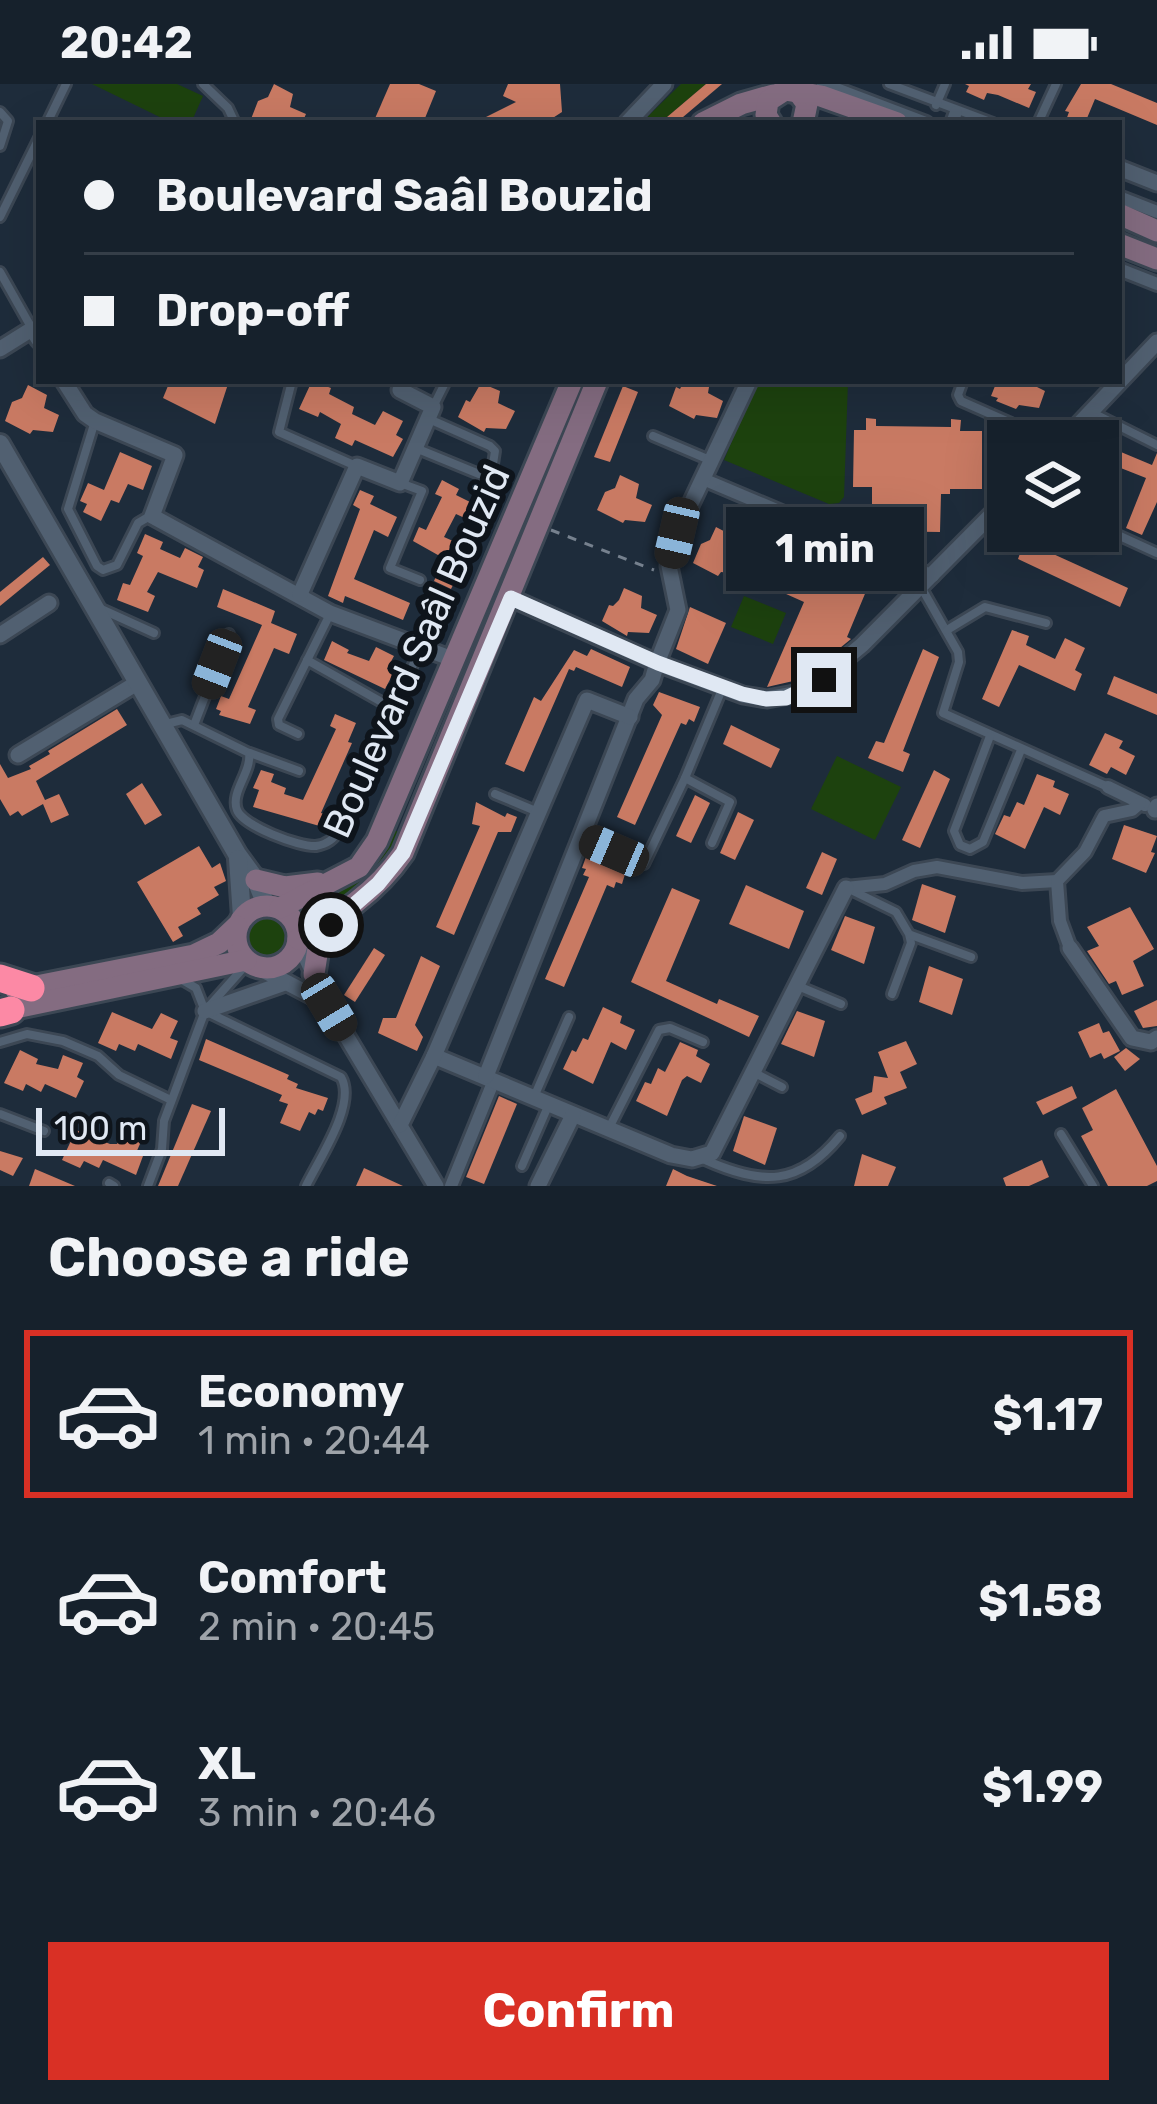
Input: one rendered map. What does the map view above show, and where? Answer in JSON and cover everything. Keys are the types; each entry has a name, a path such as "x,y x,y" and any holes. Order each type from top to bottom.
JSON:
{"highway":[{"path":"0,978 31,988"}],"main road":[{"path":"770,120 766,107 797,89"},
{"path":"797,89 808,111 804,120"},
{"path":"709,120 741,104 797,89 888,120"},
{"path":"1122,215 1157,231"},
{"path":"1122,245 1157,259"},
{"name":"Boulevard Saâl Bouzid","path":"298,940 340,915 392,869 403,853 540,525 571,384"},
{"name":"Boulevard Saâl Bouzid","path":"273,907 347,874 377,842 455,660 561,440 595,384"},
{"path":"409,766 434,778"},
{"path":"256,880 286,887 347,874"},
{"path":"273,907 294,921 298,940 284,963 171,974 3,1006 31,988 194,955 219,943 240,921 273,907"},
{"path":"314,974 318,948 340,915"},
{"path":"240,921 235,941 250,963"}],"street":[{"path":"630,120 664,84"},
{"path":"797,89 915,120"},
{"path":"1122,169 1157,183"},
{"path":"1122,198 1157,212"},
{"path":"1122,269 1157,284"},
{"path":"0,349 36,329"},
{"path":"1122,375 1157,342"},
{"path":"66,384 95,421 175,455 152,516 330,613 455,660"},
{"path":"451,1186 630,717 678,610 670,576 677,533 748,384"},
{"path":"1083,420 1114,384"},
{"path":"300,594 357,466 400,482 431,413 402,385"},
{"path":"0,444 237,854 273,907"},
{"path":"704,479 927,582"},
{"path":"511,598 658,663 766,699 806,692 824,680 987,520"},
{"path":"0,635 49,603"},
{"path":"18,755 137,683"},
{"path":"400,1125 587,700 630,717"},
{"path":"1108,788 1151,806"},
{"path":"1151,806 1104,816 1084,852 1058,881 1060,921 1070,948 1132,1038 1150,1042 1157,1038"},
{"path":"237,854 243,890 240,921"},
{"path":"434,1056 671,1155 701,1158 712,1153 846,888 885,884 937,867 1022,883 1058,881"},
{"path":"298,940 329,1007 436,1186"},
{"path":"250,963 306,989 329,1007"},
{"path":"205,1011 285,983"},
{"path":"538,1186 573,1114"}],"lane":[{"path":"48,120 66,84"},
{"path":"203,84 234,120"},
{"path":"889,84 954,117"},
{"path":"936,105 945,84"},
{"path":"1039,120 1056,84"},
{"path":"0,112 8,122 0,146"},
{"path":"0,216 34,160"},
{"path":"0,272 36,326"},
{"path":"291,384 279,432 357,466"},
{"path":"415,448 478,474 493,464 495,451 490,446 431,413 445,384"},
{"path":"962,384 961,401 1004,420"},
{"path":"1090,412 1157,445"},
{"path":"95,421 68,509 97,566 104,570 117,566 138,523 152,516"},
{"path":"653,436 713,461"},
{"path":"400,482 422,490 390,568 420,580"},
{"path":"1119,536 1157,553"},
{"path":"927,582 959,662 943,712 1108,788"},
{"path":"92,605 154,634"},
{"path":"947,630 985,607 1046,623"},
{"path":"298,734 279,725 278,719 330,613"},
{"path":"194,725 229,634"},
{"path":"249,753 251,763 236,799 237,811 247,823 302,845 330,842 340,830 421,648"},
{"path":"308,660 394,709"},
{"path":"584,839 644,864 723,687"},
{"path":"164,725 182,720 249,753 299,770"},
{"path":"990,736 954,831 960,845 970,849 983,842 1021,750"},
{"path":"685,778 730,802 712,843"},
{"path":"495,794 538,812"},
{"path":"846,888 896,912 909,934 911,944 892,994"},
{"path":"909,934 971,957"},
{"path":"148,1186 162,1149 171,1100 205,1011 250,963"},
{"path":"171,974 196,988 205,1011 341,1077 347,1087 346,1104 306,1186"},
{"path":"796,985 841,1004"},
{"path":"522,1166 569,1017"},
{"path":"608,1130 659,1030 670,1028 703,1042"},
{"path":"0,1042 27,1034 63,1041 98,1056 118,1076 171,1100"},
{"path":"753,1072 782,1087"},
{"path":"0,1114 44,1131"},
{"path":"1061,1134 1093,1186"},
{"path":"701,1158 758,1184 772,1184 814,1172 840,1136"}],"path":[{"path":"540,525 670,576"}],"green space":[{"path":"92,84 177,84 203,96 192,120 166,120"},
{"path":"681,84 706,84 664,120 644,120"},
{"path":"756,384 848,384 844,497 839,503 829,504 724,460"},
{"path":"744,596 786,613 773,644 731,627"},
{"path":"837,756 901,787 875,840 811,809"},
{"path":"393,830 402,833 383,863 359,889 339,901 335,894 367,872"},
{"path":"267,914 283,921 290,937 283,953 267,960 251,953 244,937 251,921"}],"building":[{"path":"274,84 293,94 290,107 306,114 303,120 251,119 258,101 268,97"},
{"path":"390,84 419,84 436,91 424,120 374,120"},
{"path":"508,84 560,84 562,112 550,120 480,120 516,102 503,96"},
{"path":"706,84 722,84 680,120 664,120"},
{"path":"965,84 1031,84 1028,89 1036,92 1029,108 987,93 984,100 966,92 969,86"},
{"path":"1081,84 1111,84 1157,103 1157,125 1095,99 1086,120 1066,120 1069,112 1065,111"},
{"path":"169,384 228,384 215,424 163,398"},
{"path":"311,384 320,384 354,407 352,414 375,425 383,411 403,421 396,435 403,439 393,457 355,440 352,446 335,438 341,424 320,412 318,417 299,409"},
{"path":"483,384 500,391 498,403 515,411 506,429 486,428 484,432 458,417 466,400 470,402"},
{"path":"682,384 710,384 708,393 723,401 717,418 696,415 694,419 669,406 676,387"},
{"path":"996,384 1031,384 1045,391 1039,408 1019,405 1016,409 991,396"},
{"path":"28,385 47,395 44,408 59,415 53,432 33,430 30,434 5,421 12,402 22,398"},
{"path":"623,386 638,392 610,462 594,457"},
{"path":"866,418 876,419 876,426 951,427 951,419 961,420 960,431 982,431 982,489 950,489 950,494 941,494 940,532 872,531 872,487 853,487 854,430 866,430"},
{"path":"1119,451 1152,465 1157,453 1157,502 1142,535 1126,528 1146,478 1119,467"},
{"path":"120,452 152,466 143,490 128,484 119,503 111,500 101,521 83,512 87,504 80,501 88,483 104,490"},
{"path":"620,475 639,484 636,498 652,505 645,522 623,523 597,510"},
{"path":"442,480 459,489 456,495 478,506 471,521 456,514 444,537 453,541 445,559 413,541 419,527 426,530 442,497 435,494"},
{"path":"360,490 374,496 370,504 397,517 388,537 374,530 354,579 410,603 403,620 345,596 343,603 328,596 360,509 353,505"},
{"path":"716,527 735,537 732,550 747,557 741,574 721,572 718,576 693,563"},
{"path":"145,534 163,542 160,549 180,558 185,548 203,557 198,567 204,570 197,588 158,572 147,592 155,596 148,612 117,600 143,556 137,553"},
{"path":"779,552 807,565 802,579 831,591 837,577 867,589 847,637 851,639 802,679 767,687 804,602 766,585"},
{"path":"1020,552 1051,552 1128,588 1120,607 1018,559"},
{"path":"43,557 50,565 0,606 0,592"},
{"path":"441,565 459,573 451,589 434,581"},
{"path":"624,588 642,596 641,608 657,615 649,633 628,632 627,636 602,621"},
{"path":"223,589 275,611 271,623 297,634 289,654 274,648 248,707 256,710 250,724 219,715 216,709 221,696 229,699 262,625 217,607"},
{"path":"690,607 726,623 708,664 676,649"},
{"path":"1012,630 1029,636 1026,645 1055,659 1065,638 1085,648 1075,670 1082,674 1075,691 1019,665 999,707 982,699"},
{"path":"332,641 369,661 376,647 394,656 387,669 394,672 385,689 324,660"},
{"path":"591,649 630,667 622,687 576,667 569,669 524,772 505,764 534,697 541,701 574,650 587,656"},
{"path":"923,649 939,657 903,751 910,754 903,772 868,758 876,741 884,743"},
{"path":"1114,676 1157,694 1157,715 1107,694"},
{"path":"659,692 700,707 694,722 681,723 635,825 617,817 662,715 653,705"},
{"path":"117,709 127,725 36,781 45,800 59,794 69,815 51,823 43,804 22,816 18,811 10,816 0,799 0,764 8,778 31,769 48,751"},
{"path":"335,714 356,723 321,813 328,815 323,827 253,807 259,790 253,788 261,770 274,774 271,782 286,788 284,794 303,800 336,729 330,726"},
{"path":"731,725 780,749 771,768 723,744"},
{"path":"1105,733 1123,741 1119,748 1135,756 1126,775 1111,767 1107,774 1089,765"},
{"path":"934,770 950,779 920,848 902,840"},
{"path":"1037,774 1055,781 1053,787 1069,794 1060,815 1044,807 1025,849 995,834 1017,802 1024,805"},
{"path":"142,783 162,815 145,825 126,794"},
{"path":"695,795 710,803 691,843 676,836"},
{"path":"476,802 505,817 507,813 517,817 511,832 498,832 454,935 436,927 480,826 472,824"},
{"path":"738,812 754,820 735,860 720,853"},
{"path":"1124,825 1157,836 1146,873 1112,859"},
{"path":"199,846 212,868 220,863 226,881 214,887 219,895 197,908 201,914 178,927 183,936 173,942 137,882"},
{"path":"822,852 837,859 822,895 806,888"},
{"path":"587,854 626,871 622,884 607,885 564,987 545,979 589,877 582,868"},
{"path":"922,884 956,896 945,933 912,920"},
{"path":"746,885 804,911 789,949 729,924"},
{"path":"672,888 700,900 666,981 759,1016 749,1037 631,982"},
{"path":"1130,907 1154,949 1133,961 1144,986 1122,995 1116,981 1109,984 1087,951 1099,946 1087,927"},
{"path":"845,916 875,927 864,964 831,950"},
{"path":"374,948 385,955 355,1002 344,995"},
{"path":"421,956 440,966 415,1025 423,1037 417,1051 378,1033 383,1018 396,1018"},
{"path":"929,966 963,979 952,1015 919,1002"},
{"path":"1157,1000 1157,1026 1143,1028 1134,1011"},
{"path":"603,1007 622,1016 620,1023 635,1030 626,1050 611,1042 593,1084 563,1069 572,1050 576,1052 583,1038 588,1040"},
{"path":"797,1011 825,1021 814,1057 781,1044"},
{"path":"112,1012 152,1029 161,1013 178,1021 170,1038 178,1041 171,1059 138,1044 135,1051 119,1044 116,1051 98,1043"},
{"path":"1099,1023 1120,1051 1104,1059 1101,1053 1090,1058 1078,1032"},
{"path":"206,1039 289,1075 287,1079 298,1084 296,1088 328,1098 323,1111 309,1112 300,1131 280,1123 288,1104 279,1101 282,1095 199,1060"},
{"path":"906,1041 917,1064 900,1072 907,1088 884,1097 887,1104 862,1115 855,1099 872,1092 874,1076 888,1078 878,1052"},
{"path":"680,1042 698,1050 696,1056 710,1064 701,1083 687,1076 682,1080 667,1116 636,1101 658,1068 665,1072"},
{"path":"1126,1048 1140,1059 1125,1071 1114,1057"},
{"path":"20,1050 38,1059 36,1064 58,1069 63,1055 83,1063 77,1077 84,1081 76,1098 45,1084 41,1092 26,1084 23,1091 4,1083"},
{"path":"1072,1086 1077,1098 1043,1115 1036,1102"},
{"path":"1116,1089 1157,1166 1157,1181 1147,1186 1108,1186 1081,1136 1093,1130 1082,1108"},
{"path":"499,1096 517,1104 484,1184 466,1177"},
{"path":"192,1104 211,1111 178,1186 158,1186"},
{"path":"744,1116 777,1128 765,1165 733,1151"},
{"path":"124,1129 143,1137 136,1153 143,1156 136,1175 103,1160 99,1168 84,1161 80,1168 62,1160 76,1130 117,1144"},
{"path":"0,1151 23,1158 13,1176 0,1170"},
{"path":"862,1154 896,1167 888,1186 854,1186"},
{"path":"1042,1160 1049,1177 1029,1186 1006,1186 1003,1178"},
{"path":"364,1168 403,1186 356,1186"},
{"path":"35,1169 75,1186 29,1186"},
{"path":"673,1169 687,1176 717,1186 666,1186"}],"route":[{"path":"331,925 378,884 403,853 511,598 658,663 742,694 786,698 824,680"}]}
